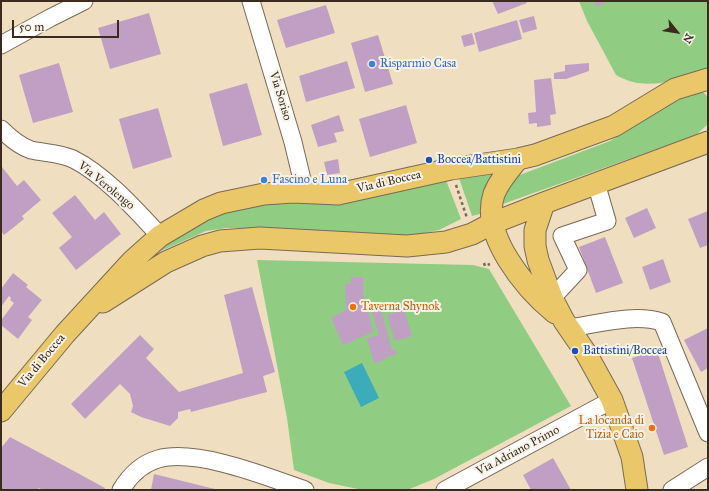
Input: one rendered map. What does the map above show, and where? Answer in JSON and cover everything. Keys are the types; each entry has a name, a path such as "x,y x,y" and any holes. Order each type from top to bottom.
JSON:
{"main road":[{"name":"Via di Boccea","path":"1,411 48,353 127,266 160,236 194,216 221,203 274,192 338,194 451,169 518,159 554,149 608,129 626,120 675,89 703,83"},
{"name":"Via di Boccea","path":"85,313 166,262 202,246 220,241 260,238 420,246 456,240 493,223 544,203 707,142"},
{"path":"518,159 500,182 494,194 492,205 493,223 501,247 512,265 539,298 567,325"},
{"path":"544,203 537,222 535,246 538,260 552,298 567,325 586,353 612,400 632,457 637,490"}],"street":[{"path":"1,46 50,18 84,1"},
{"name":"Via Soriso","path":"251,1 293,142 305,192"},
{"name":"Via Verolengo","path":"1,129 13,140 24,147 67,157 84,166 130,204 160,236"},
{"path":"552,298 578,270 562,236 607,221 596,183"},
{"path":"567,325 650,318 662,322 708,433"},
{"name":"Via Adriano Primo","path":"445,490 612,400"},
{"path":"121,490 140,467 149,462 166,458 193,458 226,464 305,490"},
{"path":"672,490 708,467"}],"path":[{"path":"455,180 468,221"},
{"path":"484,263 485,266 490,264"}],"green space":[{"path":"579,1 708,1 708,70 662,83 650,84 627,80 616,75 587,21"},
{"path":"702,91 708,97 708,124 696,135 500,205 501,190 517,176 610,141 687,93"},
{"path":"498,170 484,213 472,216 459,178"},
{"path":"446,180 461,219 439,230 400,236 288,229 227,228 206,231 145,258 190,224 247,202"},
{"path":"257,260 473,265 489,269 571,406 434,479 407,490 363,490 329,483 294,470 287,418"}],"water":[{"path":"362,363 379,398 361,407 344,372"}],"building":[{"path":"492,1 526,1 527,3 498,14"},
{"path":"594,1 609,1 596,7"},
{"path":"326,5 335,33 286,48 277,20"},
{"path":"149,13 161,54 110,69 98,28"},
{"path":"534,16 537,29 523,33 519,20"},
{"path":"517,20 522,39 479,52 474,33"},
{"path":"472,33 475,44 464,47 461,36"},
{"name":"Risparmio Casa","path":"378,35 393,84 365,92 351,43"},
{"path":"347,61 355,88 306,102 299,76"},
{"path":"59,63 73,112 33,123 19,75"},
{"path":"589,63 589,71 566,79 554,79 554,73 565,71 565,65"},
{"path":"551,78 556,114 550,115 551,125 537,127 537,123 529,124 528,113 536,112 534,80"},
{"path":"247,83 262,135 223,146 209,94"},
{"path":"406,105 417,143 370,157 359,119"},
{"path":"158,108 172,157 133,169 119,119"},
{"path":"339,115 344,131 334,133 337,142 318,147 311,125"},
{"path":"338,159 340,173 327,175 324,162"},
{"path":"2,167 17,186 24,180 41,200 22,216 24,219 4,235 1,231"},
{"path":"75,195 95,220 104,212 121,234 76,270 59,248 72,237 52,213"},
{"path":"647,208 656,228 634,238 625,218"},
{"path":"708,211 708,245 700,248 688,219"},
{"path":"605,237 623,283 596,293 579,247"},
{"path":"663,259 671,282 650,290 642,267"},
{"path":"13,273 28,285 26,287 42,300 28,317 32,320 18,339 1,325 2,319 14,303 10,300 11,298 9,296 1,307 1,289"},
{"path":"351,277 363,277 364,305 367,306 373,332 343,345 331,318 346,310 345,284 351,283"},
{"path":"252,287 275,372 263,376 267,392 191,412 190,409 178,412 178,418 170,426 141,417 131,412 133,406 130,394 120,384 85,419 71,404 140,335 154,349 146,358 179,392 243,373 224,295"},
{"path":"381,309 392,350 395,349 397,354 384,358 385,360 374,363 367,338 379,335 372,311"},
{"path":"404,310 412,336 395,341 387,315"},
{"path":"708,328 708,368 701,372 684,340"},
{"path":"657,350 688,447 664,455 632,358"},
{"path":"10,437 105,488 104,490 43,490 39,488 37,490 1,490 1,448"},
{"path":"553,458 571,490 531,490 523,475"},
{"path":"154,474 215,489 215,490 151,490"}],"place":[{"name":"Risparmio Casa","path":"372,64"},
{"name":"Boccea/Battistini","path":"429,160"},
{"name":"Fascino e Luna","path":"264,180"},
{"name":"Taverna Shynok","path":"353,307"},
{"name":"Battistini/Boccea","path":"575,351"},
{"name":"La locanda di Tizia e Caio","path":"652,428"}]}
